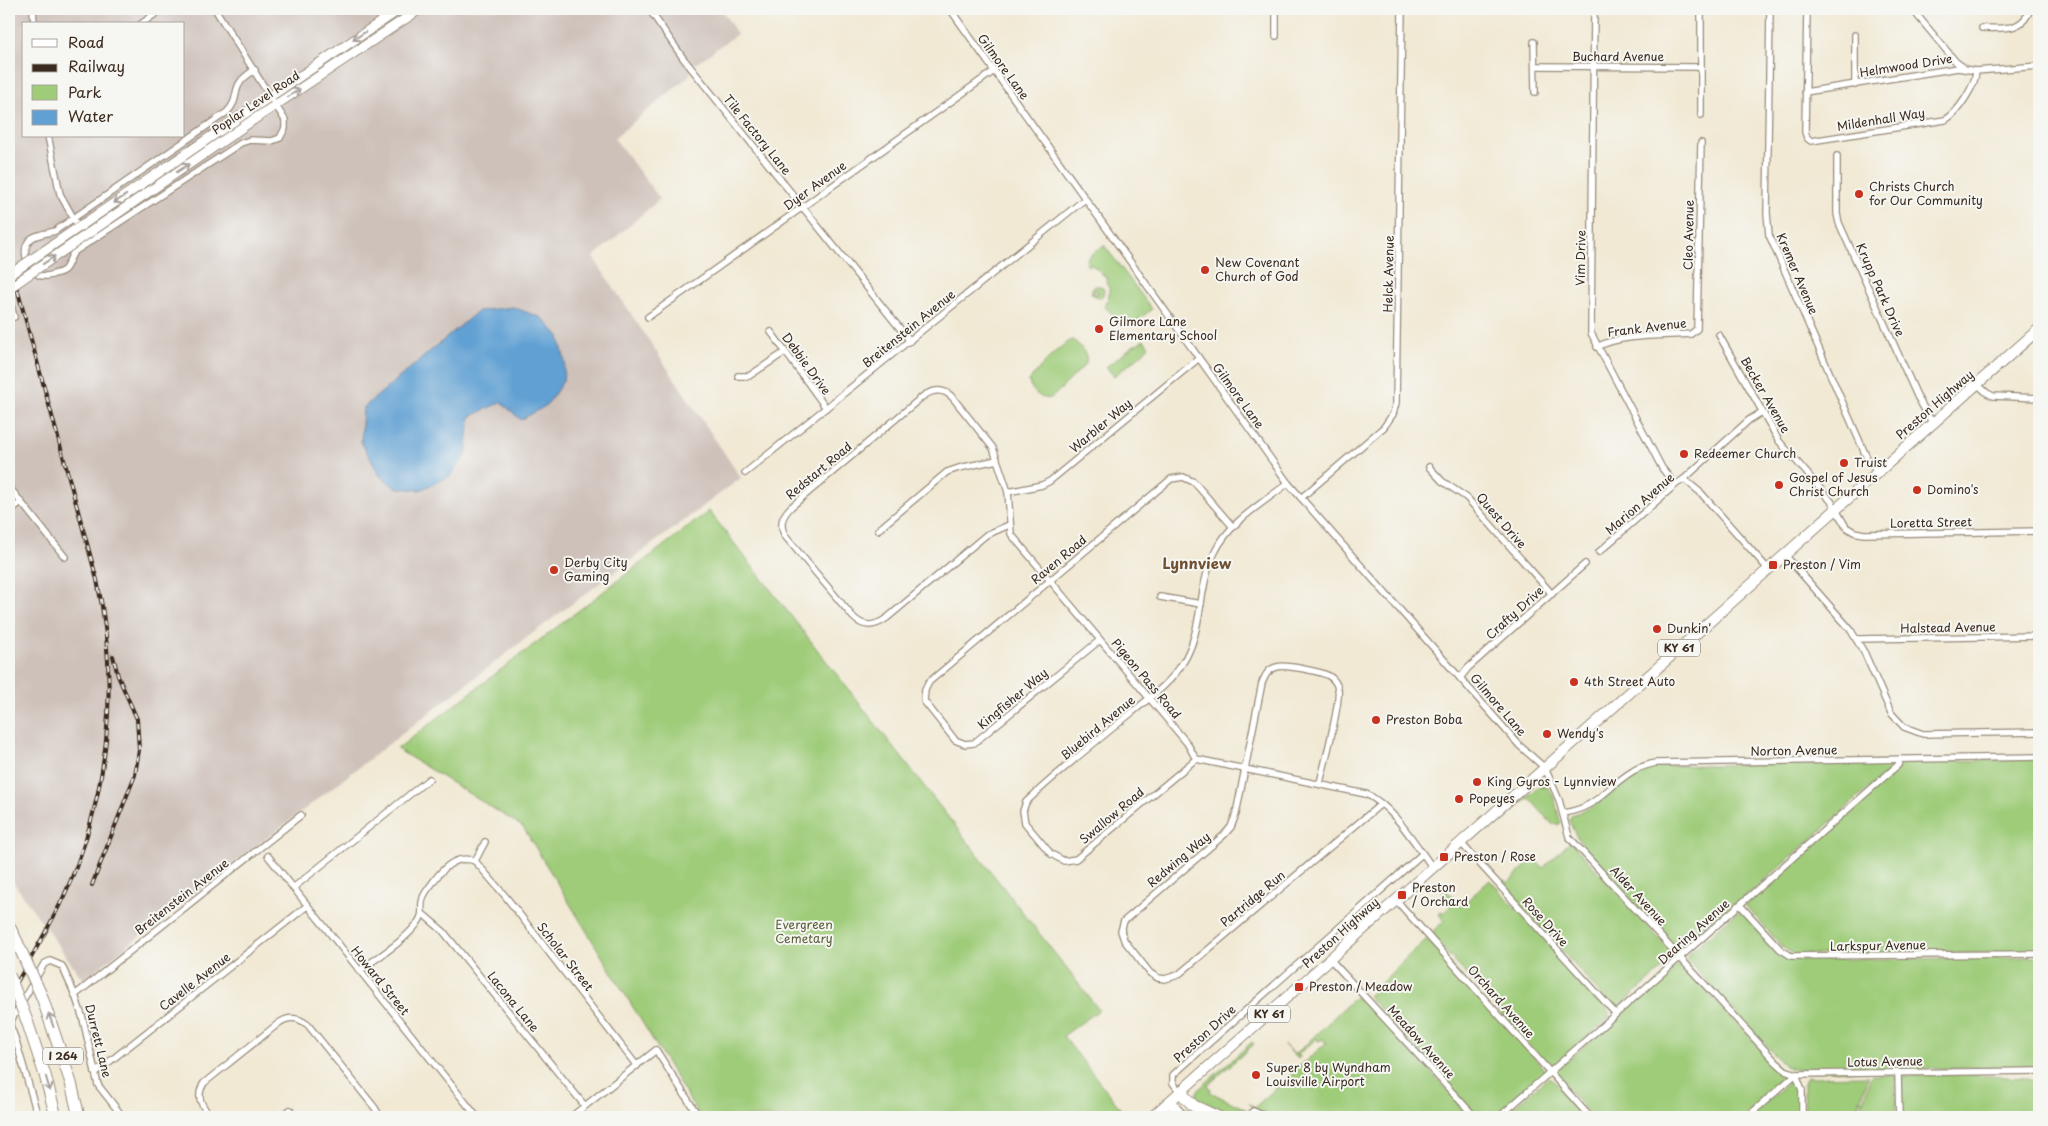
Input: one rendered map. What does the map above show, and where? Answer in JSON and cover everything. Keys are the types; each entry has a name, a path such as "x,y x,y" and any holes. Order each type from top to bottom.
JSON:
{"highway":[{"name":"I 264","path":"9,926 42,997 64,1059 79,1117"},
{"name":"I 264","path":"9,975 28,1021 46,1075 56,1117"},
{"path":"1181,1093 1194,1106 1218,1117"},
{"path":"1171,1102 1181,1117"}],"main road":[{"name":"Poplar Level Road","path":"9,275 400,9"},
{"name":"Poplar Level Road","path":"9,288 253,120 420,9"},
{"name":"Preston Highway","path":"1152,1117 2039,329"}],"street":[{"path":"33,9 34,22"},
{"path":"144,22 162,9"},
{"path":"215,9 255,70 285,120 285,128 280,138 263,142 250,140 241,142 74,252 70,256 65,269 57,274 39,275 28,262 25,255 26,246 32,238 55,231 74,219 227,112 235,101 238,83 255,70"},
{"name":"Tile Factory Lane","path":"649,9 684,58 910,341"},
{"name":"Gilmore Lane","path":"950,9 1288,483 1520,746 1544,768"},
{"path":"1276,9 1276,36"},
{"name":"Helck Avenue","path":"1301,498 1384,427 1393,414 1396,403 1402,9"},
{"name":"Vim Drive","path":"1594,9 1590,324 1592,336 1662,468 1675,485"},
{"path":"1701,9 1701,115"},
{"name":"Kremer Avenue","path":"1770,9 1767,213 1769,235 1867,458 1877,472"},
{"path":"1805,92 1807,9"},
{"path":"1912,9 1963,68"},
{"path":"1982,28 2015,27 2025,20 2030,9"},
{"path":"1855,35 1855,85"},
{"path":"1534,42 1536,66 1535,92"},
{"name":"Buchard Avenue","path":"1536,66 1701,67"},
{"name":"Helmwood Drive","path":"1805,92 1963,68 1976,71 2039,66"},
{"name":"Dyer Avenue","path":"648,318 994,71"},
{"name":"Mildenhall Way","path":"1805,92 1805,132 1809,140 1814,141 1945,120 1954,112 1974,83 1976,71"},
{"path":"48,138 60,194 88,243"},
{"name":"Cleo Avenue","path":"1698,326 1701,143"},
{"name":"Krupp Park Drive","path":"1837,156 1837,214 1839,223 1918,398 1933,424"},
{"name":"Breitenstein Avenue","path":"745,473 1085,199"},
{"path":"9,298 14,317"},
{"name":"Frank Avenue","path":"1597,347 1602,344 1627,339 1691,334 1698,326"},
{"name":"Debbie Drive","path":"770,332 826,408"},
{"name":"Becker Avenue","path":"1719,335 1779,440 1831,501 1835,510"},
{"path":"738,376 749,376 785,352"},
{"name":"Warbler Way","path":"1008,492 1042,485 1050,481 1198,359"},
{"path":"1977,384 1993,396 2039,398"},
{"name":"Pigeon Pass Road","path":"938,390 949,394 987,438 993,448 1008,492 1011,534 1150,698 1187,743 1196,758"},
{"name":"Redstart Road","path":"938,390 922,397 791,507 784,515 782,528 785,536 848,611 861,623 872,626 879,624 986,535 1009,525"},
{"name":"Marion Avenue","path":"1599,552 1684,479 1732,434 1762,412"},
{"path":"878,530 947,472 997,460"},
{"name":"Quest Drive","path":"1429,467 1445,484 1467,498 1552,594"},
{"name":"Raven Road","path":"938,719 924,701 925,690 929,682 1174,478 1183,477 1194,482 1233,527"},
{"path":"1684,479 1701,493 1768,569"},
{"name":"Bluebird Avenue","path":"1038,840 1023,819 1026,802 1150,698 1176,673 1186,658 1193,641 1208,571 1214,553 1226,534 1233,527 1288,483"},
{"path":"9,488 65,557"},
{"path":"9,512 21,502"},
{"name":"Loretta Street","path":"1835,510 1846,527 1858,533 2039,531"},
{"path":"1785,555 1850,629 1865,654 1895,718 1910,730 1923,734 2039,732"},
{"name":"Crafty Drive","path":"1460,678 1468,668 1584,564"},
{"path":"1160,597 1201,604"},
{"name":"Halstead Avenue","path":"1856,639 2039,636"},
{"name":"Kingfisher Way","path":"938,719 958,742 969,744 978,742 1100,640"},
{"name":"Redwing Way","path":"1136,956 1122,937 1121,931 1124,921 1228,832 1236,814 1262,683 1270,670 1276,667 1284,666 1325,674 1333,680 1338,688 1320,784"},
{"name":"Norton Avenue","path":"1563,813 1574,811 1598,800 1633,770 1655,762 2039,757"},
{"path":"1196,758 1366,794 1381,804 1433,868"},
{"name":"Swallow Road","path":"1038,840 1059,860 1067,862 1076,860 1196,758"},
{"name":"Dearing Avenue","path":"1499,1117 1898,764 1900,759"},
{"name":"Alder Avenue","path":"1544,768 1563,813 1569,836 1776,1062 1785,1070 1796,1074"},
{"path":"293,888 429,779"},
{"name":"Partridge Run","path":"1136,956 1158,978 1175,977 1381,804"},
{"name":"Breitenstein Avenue","path":"75,995 301,815"},
{"path":"359,971 405,936 423,914 422,899 443,870 455,861 475,861 485,842"},
{"name":"Rose Drive","path":"1461,843 1616,1014"},
{"name":"Preston Drive","path":"1181,1093 1172,1083 1173,1076 1422,854"},
{"name":"Howard Street","path":"268,856 477,1117"},
{"name":"Scholar Street","path":"475,861 506,897 637,1066"},
{"name":"Orchard Avenue","path":"1396,900 1590,1117"},
{"name":"Larkspur Avenue","path":"1740,905 1780,949 1792,956 2039,954"},
{"name":"Cavelle Avenue","path":"96,1073 307,906"},
{"name":"Lacona Lane","path":"423,914 443,930 585,1106"},
{"name":"Meadow Avenue","path":"1330,959 1475,1117"},
{"name":"Durrett Lane","path":"9,1023 44,964 50,961 62,966 75,995 85,1027 98,1085 123,1117"},
{"path":"211,1117 200,1099 201,1088 204,1083 279,1023 294,1018 303,1020 308,1025 375,1108 380,1117"},
{"path":"9,1023 38,1117"},
{"path":"571,1117 656,1050 699,1117"},
{"name":"Lotus Avenue","path":"1796,1074 2039,1071"},
{"path":"1898,1072 1899,1117"},
{"path":"1747,1117 1796,1074 1802,1090 1802,1117"},
{"path":"281,1117 290,1110"},
{"path":"1253,1111 1267,1117"}],"shaded area":[{"path":"9,9 721,9 737,34 694,65 688,77 614,138 660,199 593,257 741,478 529,636 83,980 9,876"}],"green space":[{"path":"1104,245 1152,309 1130,326 1121,323 1104,306 1109,294 1106,282 1108,279 1091,264 1088,266 1086,264 1088,257"},
{"path":"1096,286 1101,286 1104,290 1103,295 1099,298 1092,294 1098,293 1098,290 1091,293"},
{"path":"1073,340 1081,347 1085,354 1086,364 1053,397 1045,398 1038,395 1032,389 1029,381 1056,351"},
{"path":"1144,340 1149,346 1142,354 1114,376 1106,367"},
{"name":"Evergreen Cemetary","path":"709,511 1099,1010 1063,1036 1127,1117 700,1117 523,827 397,749"},
{"path":"2039,759 2039,952 1796,955 1783,948 1745,905 1904,763"},
{"path":"1892,762 1893,767 1683,952 1679,952 1590,854 1578,838 1569,820 1572,815 1597,804 1639,772 1657,766"},
{"path":"1542,784 1547,786 1555,800 1561,823 1557,825 1555,823 1553,825 1530,799 1520,803 1539,787 1546,787 1540,786"},
{"path":"1568,839 1675,956 1618,1008 1613,1008 1502,884 1505,879 1508,883 1532,860 1529,856 1530,854 1543,868 1569,843"},
{"path":"1490,880 1609,1011 1609,1018 1556,1064 1551,1065 1544,1062 1430,934 1444,921 1439,914 1451,906 1442,893 1445,889 1461,906"},
{"path":"1740,910 1753,921 1779,952 1791,960 2039,957 2039,1067 1809,1071 1785,1066 1686,959 1689,953"},
{"path":"1427,939 1546,1072 1496,1117 1478,1117 1368,996"},
{"path":"1679,963 1785,1075 1786,1080 1744,1117 1592,1117 1556,1075 1556,1071"},
{"path":"1359,993 1472,1117 1270,1117 1253,1109 1249,1104 1255,1107 1293,1073 1290,1068 1300,1066 1326,1043 1323,1039 1319,1041 1316,1039 1298,1054 1300,1057 1298,1059 1284,1045 1295,1055"},
{"path":"1252,1042 1254,1044 1208,1085 1211,1089 1210,1092 1262,1117 1228,1117 1198,1102 1196,1096 1198,1090"},
{"path":"1954,1074 2025,1078 2035,1082 2039,1089 2039,1117 1901,1117 1901,1080 1903,1076"},
{"path":"1871,1075 1892,1075 1896,1078 1896,1117 1858,1117"},
{"path":"1868,1076 1855,1117 1805,1117 1804,1084 1807,1077"},
{"path":"1550,1077 1587,1117 1502,1117 1546,1079"},
{"path":"1791,1080 1799,1090 1800,1117 1750,1117"},
{"path":"1181,1105 1208,1117 1184,1116 1179,1108"}],"water":[{"path":"513,307 542,318 559,336 565,362 563,381 547,405 521,420 501,402 470,417 466,455 449,477 420,490 396,488 380,476 361,442 363,408 478,311"}],"railway":[{"path":"9,259 97,580 104,620 109,700 100,780 91,820 79,858 58,909 9,996"},
{"path":"92,885 135,775 139,750 137,719 118,676 113,656"}],"place":[{"name":"Christs Church for Our Community","path":"1859,194"},
{"name":"New Covenant Church of God","path":"1205,270"},
{"name":"Gilmore Lane Elementary School","path":"1099,329"},
{"name":"Redeemer Church","path":"1684,454"},
{"name":"Truist","path":"1844,463"},
{"name":"Gospel of Jesus Christ Church","path":"1779,485"},
{"name":"Domino's","path":"1917,490"},
{"name":"Preston / Vim","path":"1773,565"},
{"name":"Derby City Gaming","path":"554,570"},
{"name":"Dunkin'","path":"1657,629"},
{"name":"4th Street Auto","path":"1574,682"},
{"name":"Preston Boba","path":"1376,720"},
{"name":"Wendy's","path":"1547,734"},
{"name":"King Gyros - Lynnview","path":"1477,782"},
{"name":"Popeyes","path":"1459,799"},
{"name":"Preston / Rose","path":"1444,857"},
{"name":"Preston / Orchard","path":"1402,895"},
{"name":"Preston / Meadow","path":"1299,987"},
{"name":"Super 8 by Wyndham Louisville Airport","path":"1256,1075"}],"district":[{"name":"Lynnview","path":"1197,564"}]}
